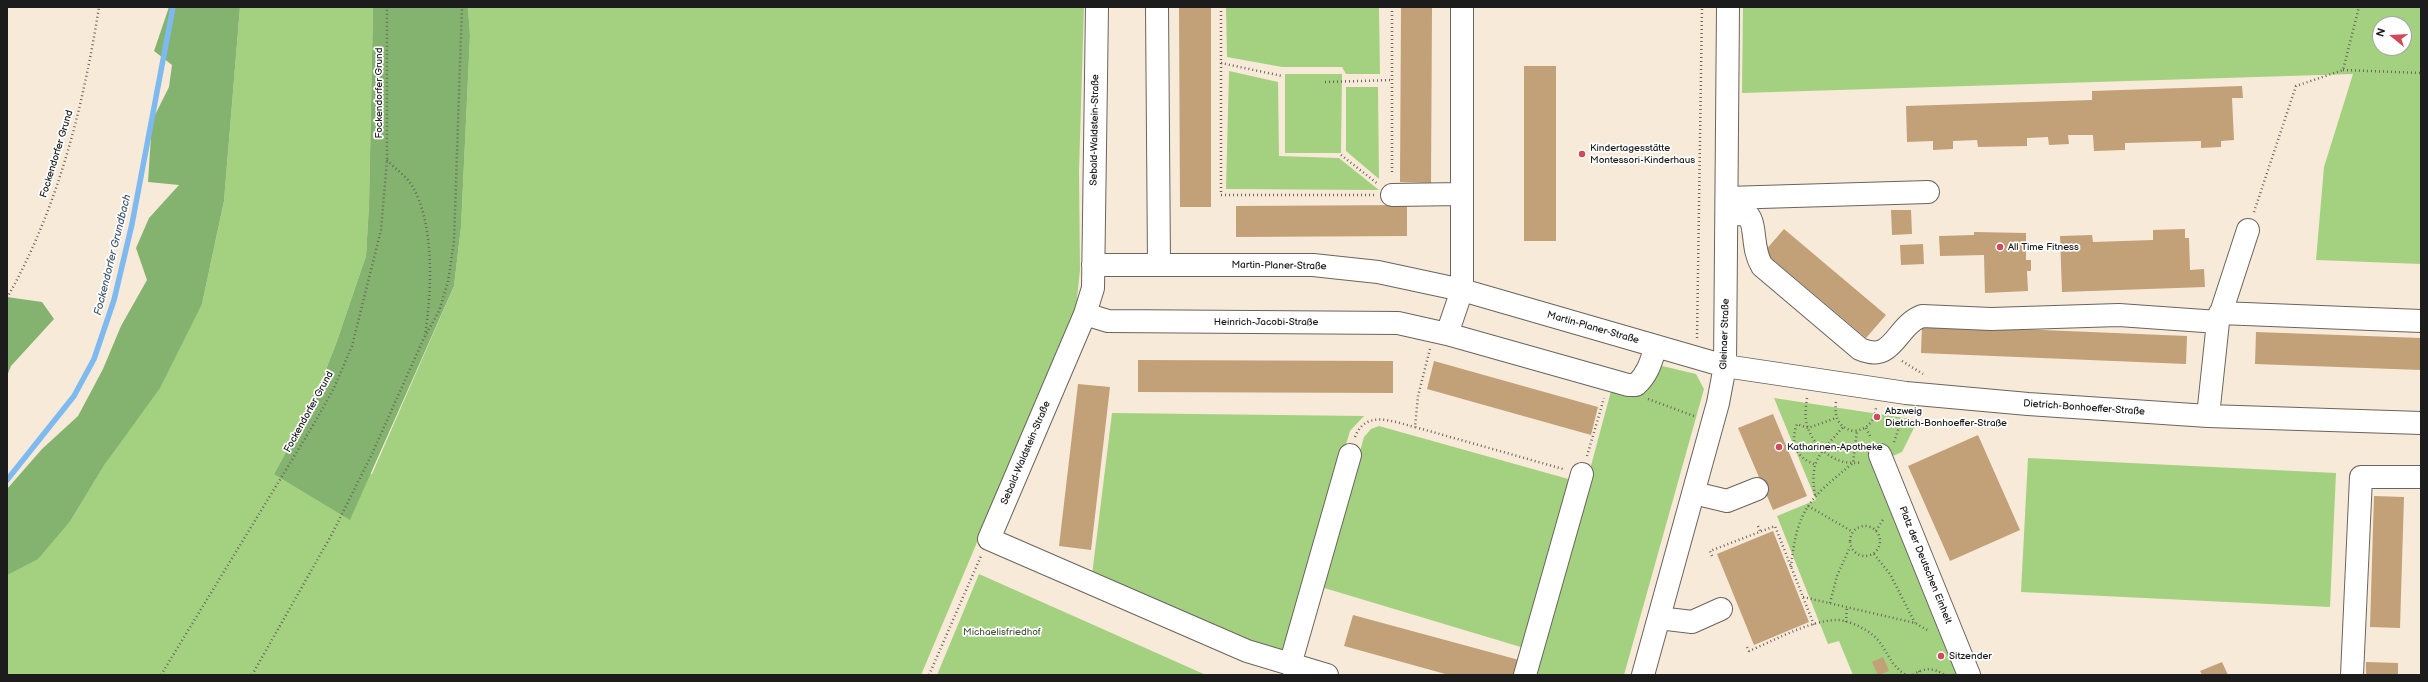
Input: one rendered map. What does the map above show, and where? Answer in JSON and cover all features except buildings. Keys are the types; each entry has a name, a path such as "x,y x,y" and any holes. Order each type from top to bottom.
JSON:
{"street":[{"name":"Sebald-Waldstein-Straße","path":"989,539 1084,314 1093,288 1097,7"},
{"path":"1157,7 1159,265"},
{"path":"1441,333 1462,290 1462,7"},
{"name":"Gleinaer Straße","path":"1643,675 1713,423 1725,366 1728,7"},
{"path":"1727,206 1928,192"},
{"path":"1392,196 1462,194"},
{"path":"1727,206 1748,215 1753,221 1754,247 1762,266 1860,349 1869,353 1877,354 1884,351 1913,319 1922,316 1991,319 2119,315 2421,321"},
{"path":"2208,416 2219,318 2248,230"},
{"name":"Martin-Planer-Straße","path":"1093,265 1313,265 1378,272 1462,290 1725,366"},
{"name":"Heinrich-Jacobi-Straße","path":"1084,314 1108,321 1398,323 1441,333 1609,380 1636,385"},
{"path":"1636,385 1649,369 1656,346"},
{"name":"Dietrich-Bonhoeffer-Straße","path":"1725,366 1906,393 1997,402 2208,416 2421,423"},
{"path":"1290,665 1350,455"},
{"name":"Platz der Deutschen Einheit","path":"1880,455 1969,675"},
{"path":"1525,675 1582,474"},
{"path":"2352,675 2360,477 2421,477"},
{"path":"1694,493 1727,502 1757,489"},
{"path":"989,539 1247,652 1327,675"},
{"path":"1659,618 1692,622 1721,609"}],"path":[{"name":"Fockendorfer Grund","path":"7,298 23,269 56,192 83,90 99,7"},
{"name":"Fockendorfer Grund","path":"161,675 334,388 352,346 381,230 387,160 387,7"},
{"path":"252,675 336,527 372,456 424,338 439,311 448,282 454,240 462,7"},
{"path":"1221,7 1221,195 1392,196"},
{"path":"1392,7 1392,196"},
{"path":"1697,342 1702,7"},
{"path":"2343,70 2359,7"},
{"path":"1221,63 1282,76"},
{"path":"2248,230 2296,86 2343,70 2421,73"},
{"path":"1325,82 1392,80"},
{"path":"1341,155 1392,196"},
{"path":"387,160 410,183 423,211 430,305 424,338"},
{"path":"1416,427 1418,396 1441,333"},
{"path":"1810,379 1806,418 1808,428 1813,440 1823,451 1840,461 1853,462 1873,459 1887,451 1897,438 1904,415 1906,393"},
{"path":"1350,455 1358,429 1371,420 1379,419 1416,427 1582,474 1609,380"},
{"path":"1839,383 1836,418 1843,426 1857,431 1866,428 1872,422 1878,389"},
{"path":"1636,385 1646,398 1713,423"},
{"path":"1814,464 1798,454 1794,445 1793,434 1797,424 1808,428 1836,418"},
{"path":"1815,496 1812,479 1814,464 1843,426"},
{"path":"1791,568 1796,531 1808,506 1815,496 1853,462 1857,431"},
{"path":"1808,506 1853,532"},
{"path":"1758,526 1760,531"},
{"path":"1712,556 1710,551 1775,526 1814,625"},
{"path":"1830,603 1837,576 1850,547 1849,542 1853,532 1862,526 1872,528 1876,531 1880,540 1874,554 1861,556 1850,547"},
{"path":"929,675 989,539"},
{"path":"1874,554 1890,574 1915,623"},
{"path":"1803,597 1915,623 1958,649"},
{"path":"1846,622 1847,607"},
{"path":"1747,647 1749,652 1814,625 1833,620 1846,622 1872,634 1886,652 1894,668 1906,675"},
{"path":"1913,675 1919,671 1931,669 1945,675"},
{"path":"1919,671 1921,675"},
{"path":"1937,675 1938,671"}],"green space":[{"path":"169,7 240,7 224,201 202,304 160,388 105,464 71,520 38,559 7,575 7,489 42,449 78,416 103,369 121,326 147,280 136,248 149,218 179,185 148,182 152,121 169,87 172,65 154,51"},
{"path":"240,7 373,7 369,205 366,256 337,341 314,401 274,474 372,474 454,286 461,227 470,36 468,7 1084,7 1079,171 1080,270 1076,308 921,675 7,675 7,575 71,520 202,304 224,201"},
{"path":"373,7 468,7 470,36 461,227 454,286 350,520 274,474 314,401 337,341 366,256 369,205"},
{"path":"1226,7 1379,7 1380,74 1346,74 1342,67 1282,67 1227,57"},
{"path":"1743,7 2421,7 2421,264 2316,260 2324,167 2353,74 1742,93"},
{"path":"1229,71 1278,82 1279,156 1339,158 1379,190 1226,189"},
{"path":"1285,74 1342,74 1341,153 1285,153"},
{"path":"1346,87 1378,87 1379,179 1346,151"},
{"path":"7,297 42,302 54,319 11,366 7,376"},
{"path":"1658,365 1696,374 1704,389 1624,675 1535,675 1611,391"},
{"path":"1774,398 1918,420 1902,452 1874,464 1963,675 1853,675 1839,641 1828,644 1777,516 1816,500"},
{"path":"1112,413 1364,416 1350,431 1283,656 1092,575"},
{"path":"1379,426 1572,480 1524,648 1321,587 1364,437 1371,429"},
{"path":"2028,458 2336,473 2330,607 2021,592"},
{"name":"Michaelisfriedhof","path":"979,574 1206,675 937,675"}],"waterway":[{"name":"Fockendorfer Grundbach","path":"7,480 74,396 94,359 114,300 132,224 173,7"}],"place":[{"name":"Kindertagesstätte Montessori-Kinderhaus","path":"1582,154"},
{"name":"All Time Fitness","path":"2000,247"},
{"name":"Abzweig Dietrich-Bonhoeffer-Straße","path":"1877,417"},
{"name":"Katharinen-Apotheke","path":"1779,447"},
{"name":"Sitzender","path":"1941,656"}]}
